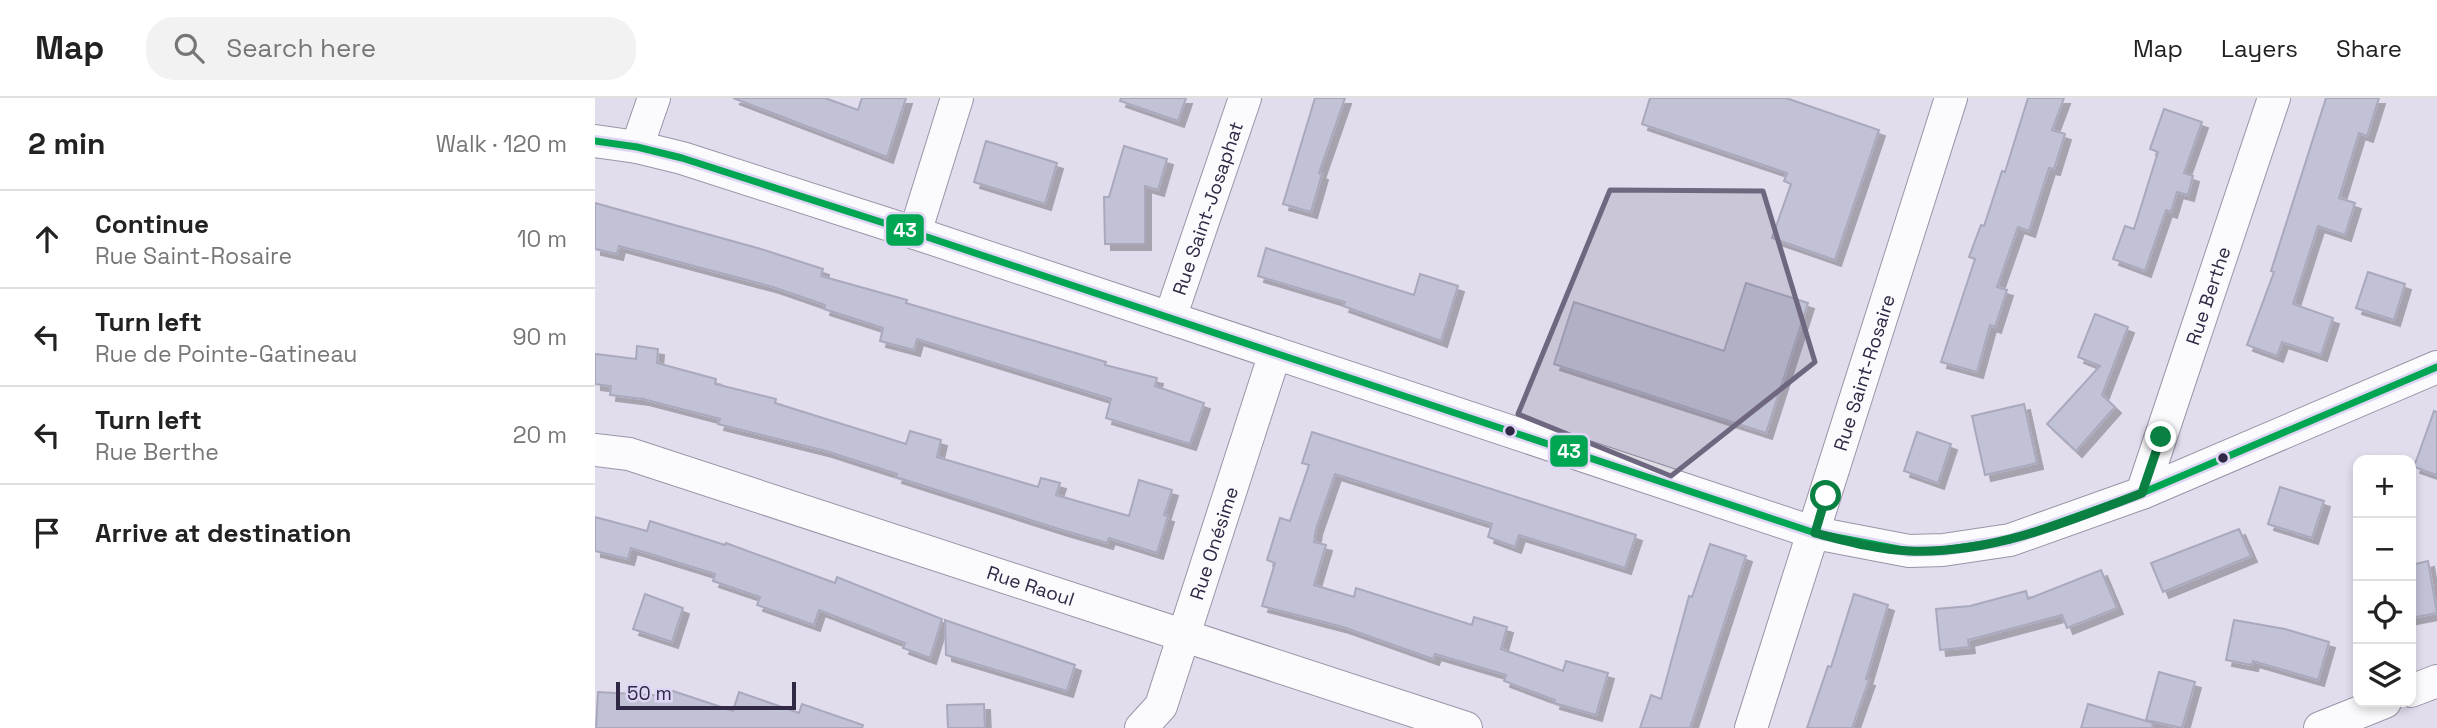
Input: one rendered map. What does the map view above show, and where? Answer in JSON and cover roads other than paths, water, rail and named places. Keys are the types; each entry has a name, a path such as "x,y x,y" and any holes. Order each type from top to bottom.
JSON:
{"street":[{"path":"637,147 654,98"},
{"path":"915,233 957,98"},
{"name":"Rue Saint-Josaphat","path":"1170,318 1245,98"},
{"name":"Rue Saint-Rosaire","path":"1751,728 1951,98"},
{"name":"Rue Berthe","path":"2142,493 2274,98"},
{"path":"595,141 637,147 915,233 1815,533 1909,551 1980,546 2046,530 2142,493 2437,367"},
{"name":"Rue Onésime","path":"1141,728 1161,706 1275,353"},
{"name":"Rue Raoul","path":"595,450 629,454 1184,638 1466,728"},
{"path":"2416,689 2437,681"},
{"path":"2320,728 2372,707"}]}
